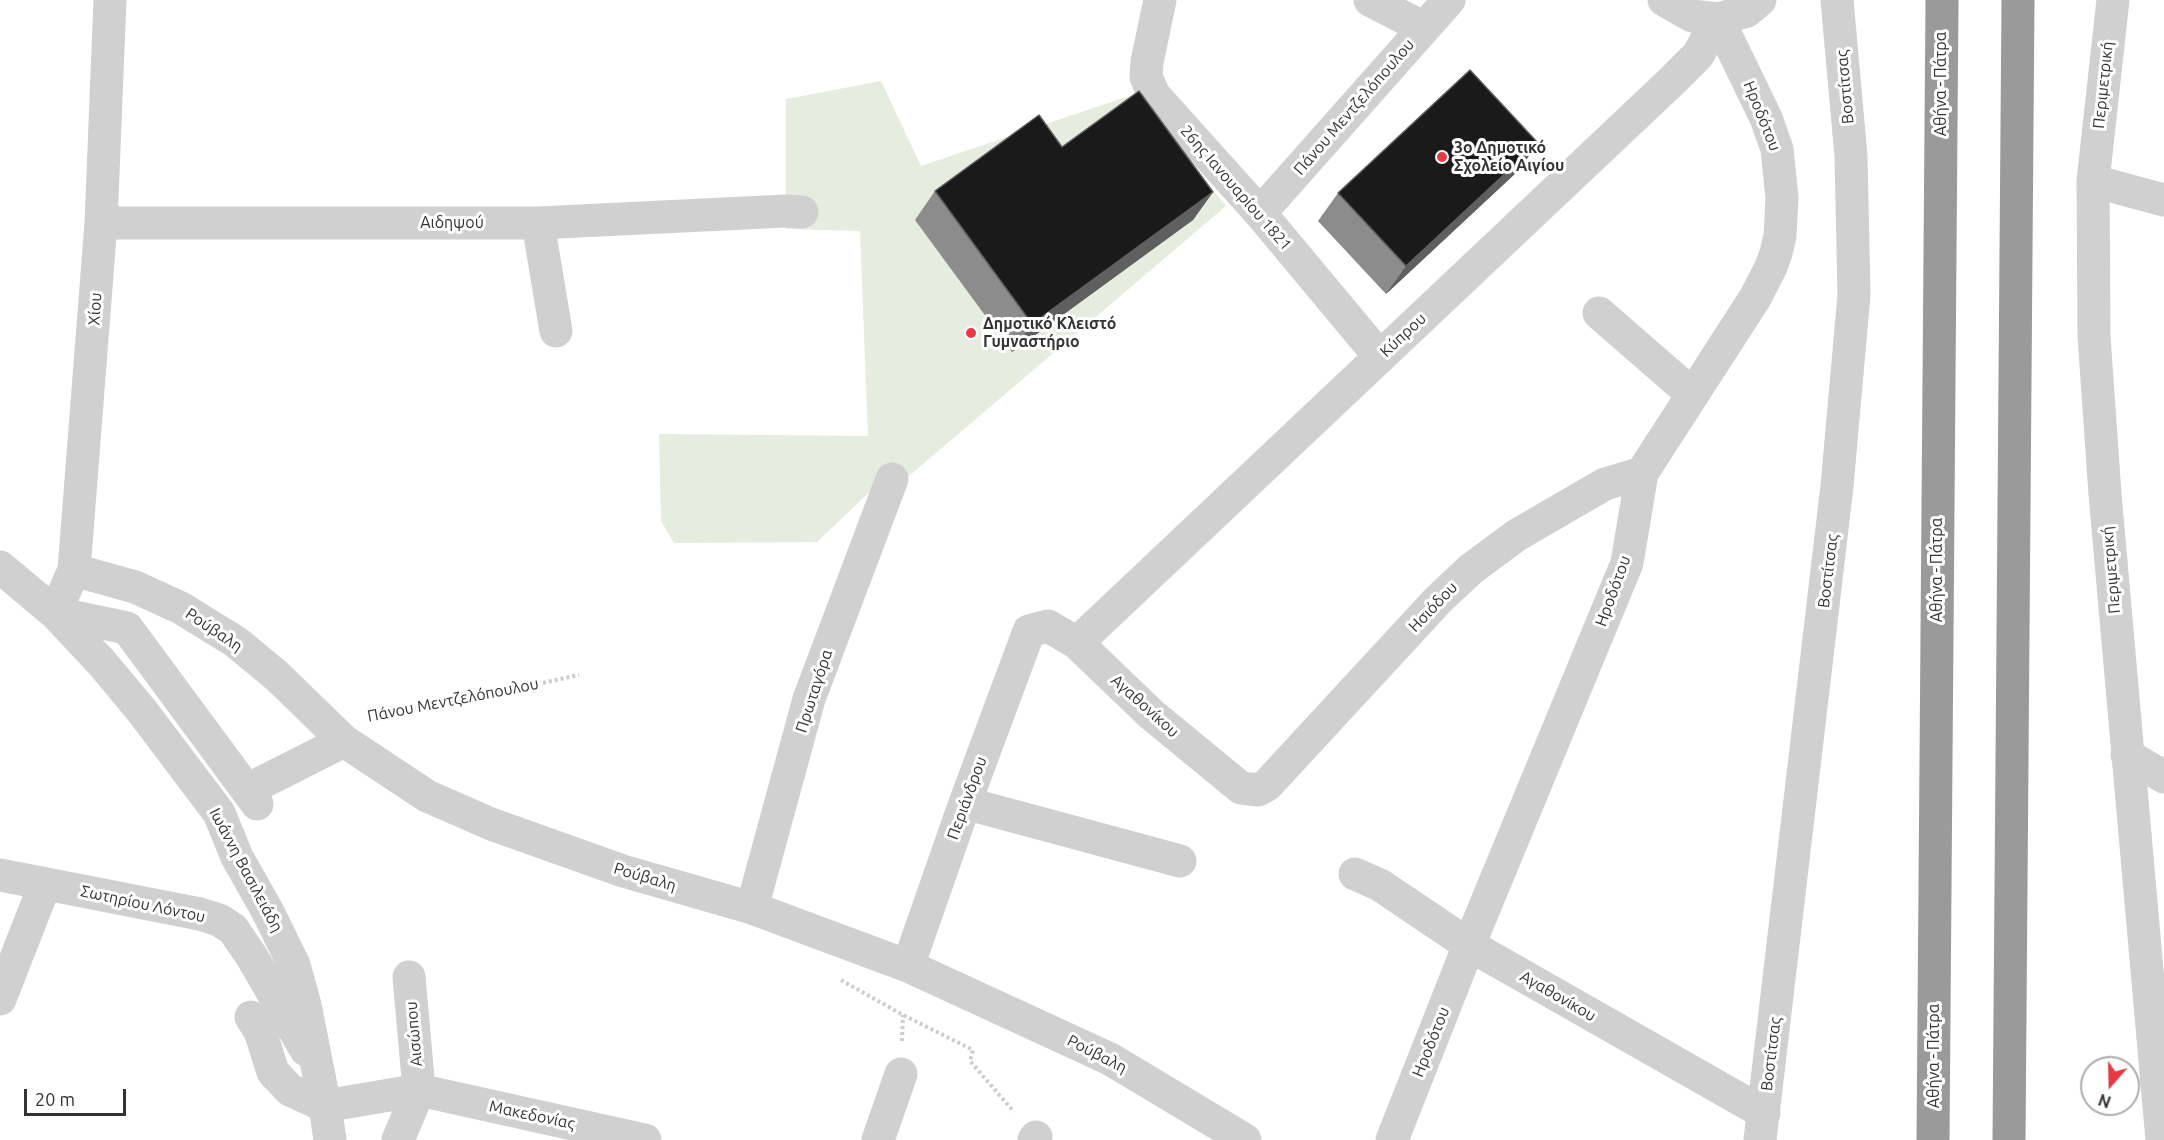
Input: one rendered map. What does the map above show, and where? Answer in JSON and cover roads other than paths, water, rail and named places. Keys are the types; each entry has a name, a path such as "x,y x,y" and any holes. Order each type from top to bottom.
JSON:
{"highway":[{"name":"Αθήνα - Πάτρα","path":"1933,1140 1942,0"},
{"path":"2009,1140 2018,0"}],"street":[{"name":"Χίου","path":"55,613 74,570 101,223 110,0"},
{"name":"26ης Ιανουαρίου 1821","path":"1160,0 1146,77 1154,95 1260,213 1380,357"},
{"path":"1370,0 1424,28"},
{"name":"Πάνου Μεντζελόπουλου","path":"1260,213 1449,0"},
{"path":"1664,0 1692,16 1718,19 1737,15 1756,2"},
{"name":"Βοστίτσας","path":"1762,1127 1838,486 1854,295 1851,156 1837,0"},
{"name":"Περιμετρική","path":"2113,0 2093,181 2094,336 2127,755 2162,1140"},
{"name":"Κύπρου","path":"1077,643 1698,55 1718,19"},
{"name":"Ηροδότου","path":"1392,1140 1469,945 1626,563 1642,473 1763,283 1776,253 1782,219 1780,168 1773,137 1718,19"},
{"path":"2093,181 2164,200"},
{"name":"Αιδηψού","path":"101,223 537,223 802,212"},
{"path":"537,223 556,331"},
{"path":"1599,313 1692,394"},
{"name":"Ησιόδου","path":"1261,789 1438,600 1471,569 1517,535 1605,484 1642,473"},
{"name":"Πρωταγόρα","path":"752,908 809,699 891,479"},
{"name":"Ιωάννη Βασιλειάδη","path":"0,567 55,613 102,663 219,813 237,857 259,894 294,965 305,1005 330,1140"},
{"name":"Ρούβαλη","path":"74,570 135,587 182,608 236,642 277,676 336,733 427,796 491,824 623,871 752,908 908,966 1110,1059 1245,1140"},
{"path":"55,613 127,628 252,797 336,733"},
{"name":"Αγαθονίκου","path":"1029,631 1048,626 1077,643 1151,714 1241,788 1254,791 1261,789"},
{"name":"Περιάνδρου","path":"908,966 964,803 1029,631"},
{"path":"2127,755 2164,777"},
{"path":"964,803 1180,861"},
{"name":"Αγαθονίκου","path":"1355,874 1380,885 1469,945 1762,1127"},
{"name":"Σωτηρίου Λόντου","path":"0,875 200,914 226,924 233,929 252,957 316,1066"},
{"path":"0,999 45,884"},
{"name":"Αισώπου","path":"409,977 419,1090"},
{"path":"250,1017 260,1031 273,1072 290,1090 325,1106"},
{"path":"878,1140 901,1074"},
{"path":"398,1140 419,1090"},
{"name":"Μακεδονίας","path":"325,1106 419,1090 645,1140"}],"place":[{"name":"3ο Δημοτικό Σχολείο Αιγίου","path":"1442,157"},
{"name":"Δημοτικό Κλειστό Γυμναστήριο","path":"971,333"}]}
